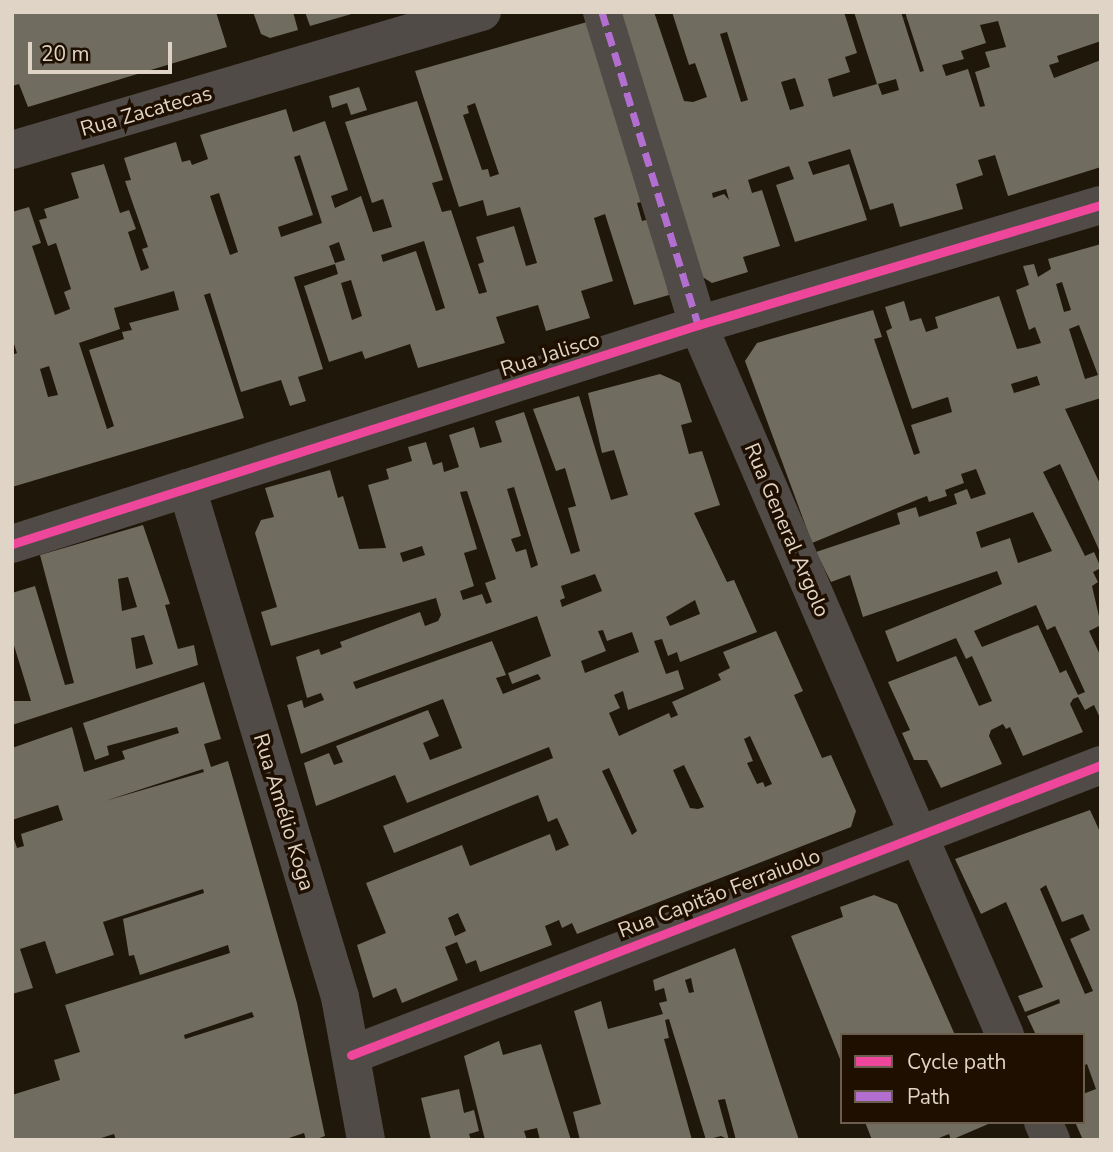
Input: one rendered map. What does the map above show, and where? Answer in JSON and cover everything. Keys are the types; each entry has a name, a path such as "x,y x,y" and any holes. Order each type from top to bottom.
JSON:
{"street":[{"name":"Rua Zacatecas","path":"12,150 482,12"},
{"name":"Rua General Argolo","path":"602,12 698,325 1004,1033"},
{"name":"Rua Jalisco","path":"12,544 698,325 1101,205"},
{"name":"Rua Amélio Koga","path":"187,488 340,997 366,1140"},
{"name":"Rua Capitão Ferraiuolo","path":"351,1055 1101,765"},
{"path":"1044,1124 1051,1140"}],"building":[{"path":"12,12 216,12 227,47 28,107 19,84 12,86"},
{"path":"253,12 293,12 298,30 270,38 261,34"},
{"path":"305,12 355,12 355,13 310,26"},
{"path":"616,12 654,12 684,101 693,102 707,97 695,63 689,65 672,12 844,12 857,53 845,57 850,72 828,79 833,97 877,84 854,12 901,12 920,72 924,71 905,12 1101,12 1101,41 1057,56 1059,62 1049,65 1054,78 1101,60 1101,167 1008,196 995,155 978,160 983,175 956,184 963,209 900,227 893,203 870,210 850,149 808,162 813,175 849,164 867,220 795,242 776,185 794,179 789,166 748,180 752,193 762,190 780,246 743,257 748,272 712,283 701,276","holes":["998,21 1006,47 985,52 990,67 975,72 985,106 980,107 968,69 946,76 942,65 964,59 961,51 986,43 980,25","727,32 748,100 741,102 720,34","795,78 804,106 790,110 781,82","896,79 899,90 882,95 878,84","726,189 729,200 724,194 713,198 712,193"]},
{"path":"587,22 641,202 637,203 642,221 653,218 669,295 634,305 605,214 594,218 613,281 581,291 590,318 546,331 538,305 496,317 505,343 418,368 410,344 365,359 362,351 329,362 304,286 338,274 335,264 294,277 323,369 298,377 306,401 290,406 281,380 241,392 210,293 204,295 244,418 12,487 12,355 17,353 12,338 12,212 29,207 41,243 32,246 55,315 70,309 64,292 71,289 56,243 48,246 39,220 47,218 44,209 79,198 71,173 104,164 120,213 129,210 136,229 128,232 141,271 149,268 142,249 148,247 125,181 131,180 124,158 176,142 182,162 190,160 192,165 208,159 200,135 286,109 293,132 325,121 348,190 331,196 335,208 361,196 373,232 392,227 383,199 372,203 345,122 417,101 443,180 432,183 442,212 451,210 479,294 487,292 478,264 484,262 476,237 514,226 526,266 537,263 520,207 487,216 483,200 459,207 415,71","holes":["475,103 499,174 490,177 488,169 482,170 463,115 469,113 467,106","300,155 322,223 281,237 278,227 313,215 294,157","219,193 238,252 230,255 210,196","424,241 445,308 436,311 416,251 383,262 381,255","339,242 345,260 335,263 329,246","351,280 362,316 352,320 341,283","174,291 179,310 129,323 132,330 122,332 124,339 89,350 114,426 107,429 79,343 120,329 114,308","49,366 58,395 48,397 40,369"]},
{"path":"359,87 367,110 351,115 347,103 332,108 329,96"},
{"path":"1101,244 1101,398 1065,409 1101,486 1101,554 1060,464 1043,472 1085,556 1094,552 1101,568 1093,572 1098,582 1092,586 1101,625 1089,631 1101,657 1101,720 1094,705 1085,710 1078,697 1073,699 1070,704 1083,732 1023,756 1010,727 1006,729 1003,724 991,730 989,736 1002,764 941,788 927,760 914,760 902,733 910,730 888,682 956,656 979,706 992,701 972,656 966,659 956,638 897,662 885,631 1002,584 997,571 863,617 850,575 831,582 816,552 900,524 897,513 916,507 919,517 957,504 954,494 967,489 971,499 986,494 976,469 961,474 964,483 945,490 947,496 929,502 927,496 812,543 745,361 757,343 873,310 882,337 874,339 914,455 920,453 911,425 952,412 948,397 912,409 886,331 892,328 885,307 904,301 910,321 921,318 926,332 938,328 935,317 999,296 1017,349 1041,343 1035,327 1029,330 1016,290 1029,285 1023,266 1034,264 1038,277 1051,269 1048,259","holes":["1062,282 1071,310 1064,312 1056,284","1079,325 1098,375 1085,379 1069,329","1037,376 1040,385 1014,393 1011,384","1033,512 1052,551 1018,563 1010,538 981,548 976,532","1036,605 1047,630 1055,626 1085,692 1078,695 1066,670 1060,673 1038,625 982,647 974,631"]},
{"path":"660,374 680,383 692,422 681,425 689,454 702,451 720,505 694,513 727,582 734,580 757,632 680,662 677,652 668,656 662,639 654,641 666,674 678,670 684,689 628,710 623,691 614,695 620,708 609,713 619,736 669,713 671,718 678,715 672,702 721,680 718,674 730,668 723,652 776,631 803,691 794,695 822,758 831,755 856,811 851,827 577,934 572,923 562,928 559,920 545,926 552,945 480,972 476,960 466,964 457,942 445,947 458,980 402,1003 396,988 373,998 357,945 386,933 366,883 462,845 470,866 550,834 556,851 569,845 557,818 548,822 538,795 394,853 383,826 553,758 549,747 407,803 395,775 316,806 304,763 329,753 334,765 343,762 336,746 428,710 439,736 423,743 430,760 462,748 443,699 301,754 287,705 302,700 304,708 324,700 321,693 307,698 296,657 319,649 321,655 342,647 340,642 420,612 425,626 438,621 441,615 436,598 271,646 261,612 277,607 255,533 261,520 274,517 265,488 330,470 338,498 343,496 359,549 386,548 368,485 389,479 386,469 412,461 408,447 426,442 433,465 442,462 444,472 459,467 449,435 474,427 480,448 502,442 495,421 524,412 571,554 580,551 568,508 576,506 565,468 556,471 533,409 579,396 611,500 628,495 614,450 602,453 588,393","holes":["514,487 538,565 531,568 526,549 516,552 511,539 521,536 507,489","467,491 496,579 485,583 492,602 486,604 482,594 463,600 460,591 474,586 464,553 477,549 460,492","422,546 425,555 403,562 400,553","595,574 602,591 562,607 560,600 565,598 561,586","695,600 700,614 670,626 666,617","537,616 551,656 508,673 512,684 538,674 541,679 503,694 496,678 506,675 492,641 356,689 353,682","603,630 607,641 632,632 639,652 585,673 581,661 606,651 598,631","750,736 772,784 765,787 763,782 757,784 747,763 753,761 744,739","684,765 704,807 690,808 673,770","609,768 637,831 632,835 602,771","458,913 466,931 455,936 448,918"]},
{"path":"143,525 170,604 165,605 178,649 194,645 198,665 12,725 12,701 31,701 12,639 12,593 35,586 65,685 74,683 40,555","holes":["128,577 137,607 122,611 118,579","144,635 153,664 136,669 131,638"]},
{"path":"204,682 221,739 204,744 211,767 228,761 297,1003 325,1136 314,1140 306,1140 304,1133 283,1140 116,1140 114,1134 95,1140 12,1140 12,1095 60,1080 54,1060 80,1052 65,1005 230,953 228,945 140,975 134,955 129,956 123,919 204,893 203,889 103,922 114,955 56,974 45,941 20,949 33,988 12,994 12,833 17,848 24,846 21,834 63,820 58,805 12,820 12,748 72,727 84,772 125,759 122,751 179,733 177,727 107,746 109,755 95,760 83,723","holes":["203,769 204,772 105,801","252,1012 254,1017 185,1039 184,1035"]},
{"path":"1090,810 1101,834 1101,1140 1083,1140 1076,1124 1085,1124 1085,1093 1096,1089 1087,1064 1085,1065 1085,1033 1035,1033 1027,1016 1060,1003 1059,999 1025,1012 1018,996 1043,987 1006,902 981,914 955,859","holes":["1046,885 1062,922 1083,914 1090,930 1070,939 1093,991 1085,994 1040,889"]},
{"path":"874,895 897,904 954,1033 840,1033 840,1059 791,936 843,917 840,907"},
{"path":"735,948 799,1140 736,1140 725,1099 718,1100 729,1140 721,1136 706,1140 669,1019 665,1020 669,1038 664,1039 692,1140 580,1140 573,1112 601,1104 574,1011 601,1001 608,1029 663,1014 659,1003 667,1001 664,988 655,991 653,980","holes":["691,978 694,992 689,993 685,980"]},
{"path":"499,1041 503,1055 541,1044 571,1140 540,1140 537,1128 524,1131 527,1140 485,1140 464,1056"},
{"path":"459,1089 464,1113 474,1110 479,1131 469,1134 471,1140 431,1140 421,1098"},
{"path":"866,1124 988,1124 951,1140 949,1134 934,1140 872,1140"}],"marked path":[{"path":"602,12 698,325"}],"cycle path":[{"path":"12,544 698,325 1101,205"},
{"path":"351,1055 1101,765"}]}
